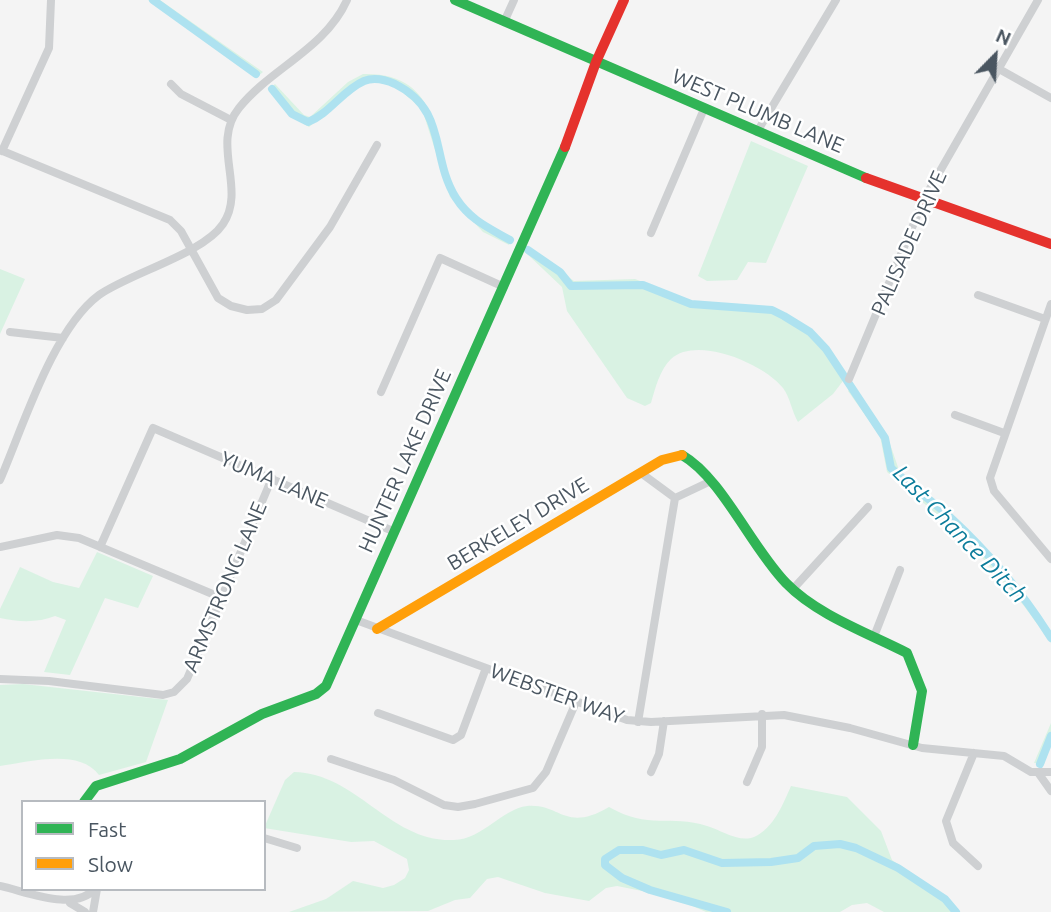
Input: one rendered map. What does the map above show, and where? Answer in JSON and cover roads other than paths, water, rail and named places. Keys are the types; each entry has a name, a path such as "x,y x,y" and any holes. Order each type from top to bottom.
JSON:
{"street":[{"path":"0,480 63,338 80,312 102,293 216,232 227,216 231,196 225,141 231,120 243,102 326,32 347,0"},
{"name":"WEST PLUMB LANE","path":"455,0 757,132 924,199 1051,244"},
{"path":"505,22 514,0"},
{"name":"HUNTER LAKE DRIVE","path":"86,800 96,786 180,759 262,714 316,694 330,680 564,149 596,62 624,0"},
{"path":"757,132 835,0"},
{"name":"PALISADE DRIVE","path":"849,379 924,199 1038,0"},
{"path":"50,1 49,48 1,151 170,220 181,231 213,291 224,303 247,310 270,306 330,227 377,145"},
{"path":"999,69 1051,98"},
{"path":"171,84 181,94 231,120"},
{"path":"651,233 704,109"},
{"path":"381,392 440,258 504,287"},
{"path":"978,295 1045,319"},
{"path":"1051,304 990,472 991,485 1051,559"},
{"path":"10,332 63,338"},
{"path":"955,415 1004,433"},
{"name":"YUMA LANE","path":"100,547 153,428 395,532"},
{"name":"BERKELEY DRIVE","path":"377,629 668,457 680,454 695,460 767,562 793,589 821,608 907,653 920,682 922,700 913,746"},
{"path":"641,473 675,498"},
{"name":"ARMSTRONG LANE","path":"0,679 29,679 163,695 174,692 187,679 272,478"},
{"path":"675,498 711,481"},
{"path":"638,722 675,498"},
{"path":"793,589 868,507"},
{"path":"0,547 57,535 79,538 222,598"},
{"path":"875,634 900,569"},
{"name":"WEBSTER WAY","path":"356,620 576,702 638,722 785,715 850,728 913,746 1004,756 1039,774"},
{"path":"379,713 453,740 461,735 486,668"},
{"path":"331,759 394,780 444,805 458,807 475,804 533,788 546,772 576,702"},
{"path":"747,782 762,747 762,714"},
{"path":"651,772 659,754 664,721"},
{"path":"974,753 946,821 953,843 978,866"},
{"path":"1051,772 1039,774 1051,791"},
{"path":"266,839 297,848"},
{"path":"0,886 21,891"},
{"path":"22,891 61,900 80,901 93,891"},
{"path":"93,912 96,891"},
{"path":"61,900 85,912"}],"waterway":[{"name":"Last Chance Ditch","path":"153,0 256,74"},
{"name":"Last Chance Ditch","path":"272,89 292,114 308,122 364,81 372,79 395,84 412,95 431,121 448,182 461,206 480,223 510,240"},
{"name":"Last Chance Ditch","path":"528,250 560,272 571,286 643,285 691,304 772,310 810,332 826,349 885,438 891,468 950,517 978,545 1017,589 1051,638"},
{"name":"Last Chance Ditch","path":"1040,764 1051,736"},
{"name":"Last Chance Ditch","path":"727,912 650,890 622,878 605,865 605,859 619,850 643,850 661,855 684,850 722,863 771,862 798,858 814,846 840,844 856,848 898,868 945,899 956,912"}]}
